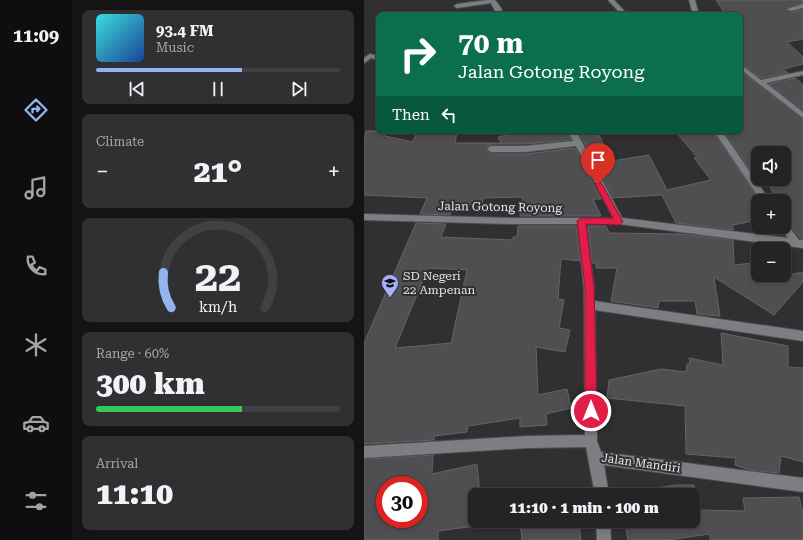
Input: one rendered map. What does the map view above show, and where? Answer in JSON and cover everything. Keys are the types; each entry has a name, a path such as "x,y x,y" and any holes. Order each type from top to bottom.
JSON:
{"street":[{"path":"611,0 622,12"},
{"path":"692,0 695,12"},
{"path":"459,7 470,2 493,1 499,12"},
{"path":"790,9 803,6"},
{"path":"364,61 370,56 376,57"},
{"path":"743,68 803,116"},
{"path":"760,82 803,73"},
{"path":"574,134 619,222"},
{"path":"720,134 761,194"},
{"path":"491,149 525,149 578,143"},
{"name":"Jalan Gotong Royong","path":"364,217 619,222 662,226 799,244"},
{"name":"Jalan Mandiri","path":"581,221 590,306 591,441 596,458 803,485"},
{"path":"791,234 799,244"},
{"path":"590,306 803,336"},
{"path":"364,452 528,442 591,441"},
{"path":"596,458 601,488"},
{"path":"603,528 604,540"}],"building":[{"path":"716,0 803,0 803,3 786,9 790,12 803,10 803,39 787,42 803,57 803,64 783,69 788,73 761,78 743,65 743,12 724,12"},
{"path":"743,73 803,119 803,238 800,238 791,227 791,194 774,194 770,186 791,186 791,146 751,146 751,171 726,134 743,134"},
{"path":"795,78 803,85 803,110 769,84"},
{"path":"366,131 376,131 376,134 385,134 385,136 413,142 416,134 457,134 455,143 501,143 498,137 512,134 568,134 571,140 525,144 491,144 486,149 491,154 525,154 575,148 601,199 593,199 601,216 520,216 523,197 483,198 482,205 454,205 450,215 420,214 427,198 364,195 364,141"},
{"path":"580,134 598,134 612,161 649,155 667,190 711,180 694,158 697,157 678,134 715,134 755,194 751,194 751,221 733,225 733,230 676,223 662,195 613,198"},
{"path":"416,223 446,224 441,237 513,240 513,237 517,237 518,226 576,226 580,261 561,259 558,299 564,300 559,328 570,330 565,352 536,347 538,395 567,389 571,408 546,414 547,425 520,427 520,418 468,426 467,432 434,436 434,440 364,444 364,343","holes":["428,268 467,270 451,343 395,348"]},
{"path":"588,226 606,226 609,233 681,234 733,240 734,265 751,263 751,282 791,282 791,275 803,272 803,282 774,315 714,277 720,316 697,314 695,301 659,301 658,308 611,301 617,268 596,268 596,263 592,263"},
{"path":"721,333 788,346 788,367 803,368 803,462 781,456 779,473 750,470 735,465 736,458 686,454 685,406 607,398 609,380 661,369 686,372 687,364 690,363 689,358 723,365"},
{"path":"433,455 432,474 477,464 479,488 468,488 468,527 438,531 438,540 364,540 364,459"},
{"path":"676,485 694,485 694,488 657,488"},
{"path":"799,497 803,513 803,540 710,540 710,534 667,540 628,540 626,528 700,528 700,510 745,511 743,498"},
{"path":"521,528 579,528 581,540 522,540"}],"place":[{"name":"SD Negeri 22 Ampenan","path":"390,298"}],"route":[{"path":"591,411 589,287 584,235 581,221 619,222 598,184"}]}
